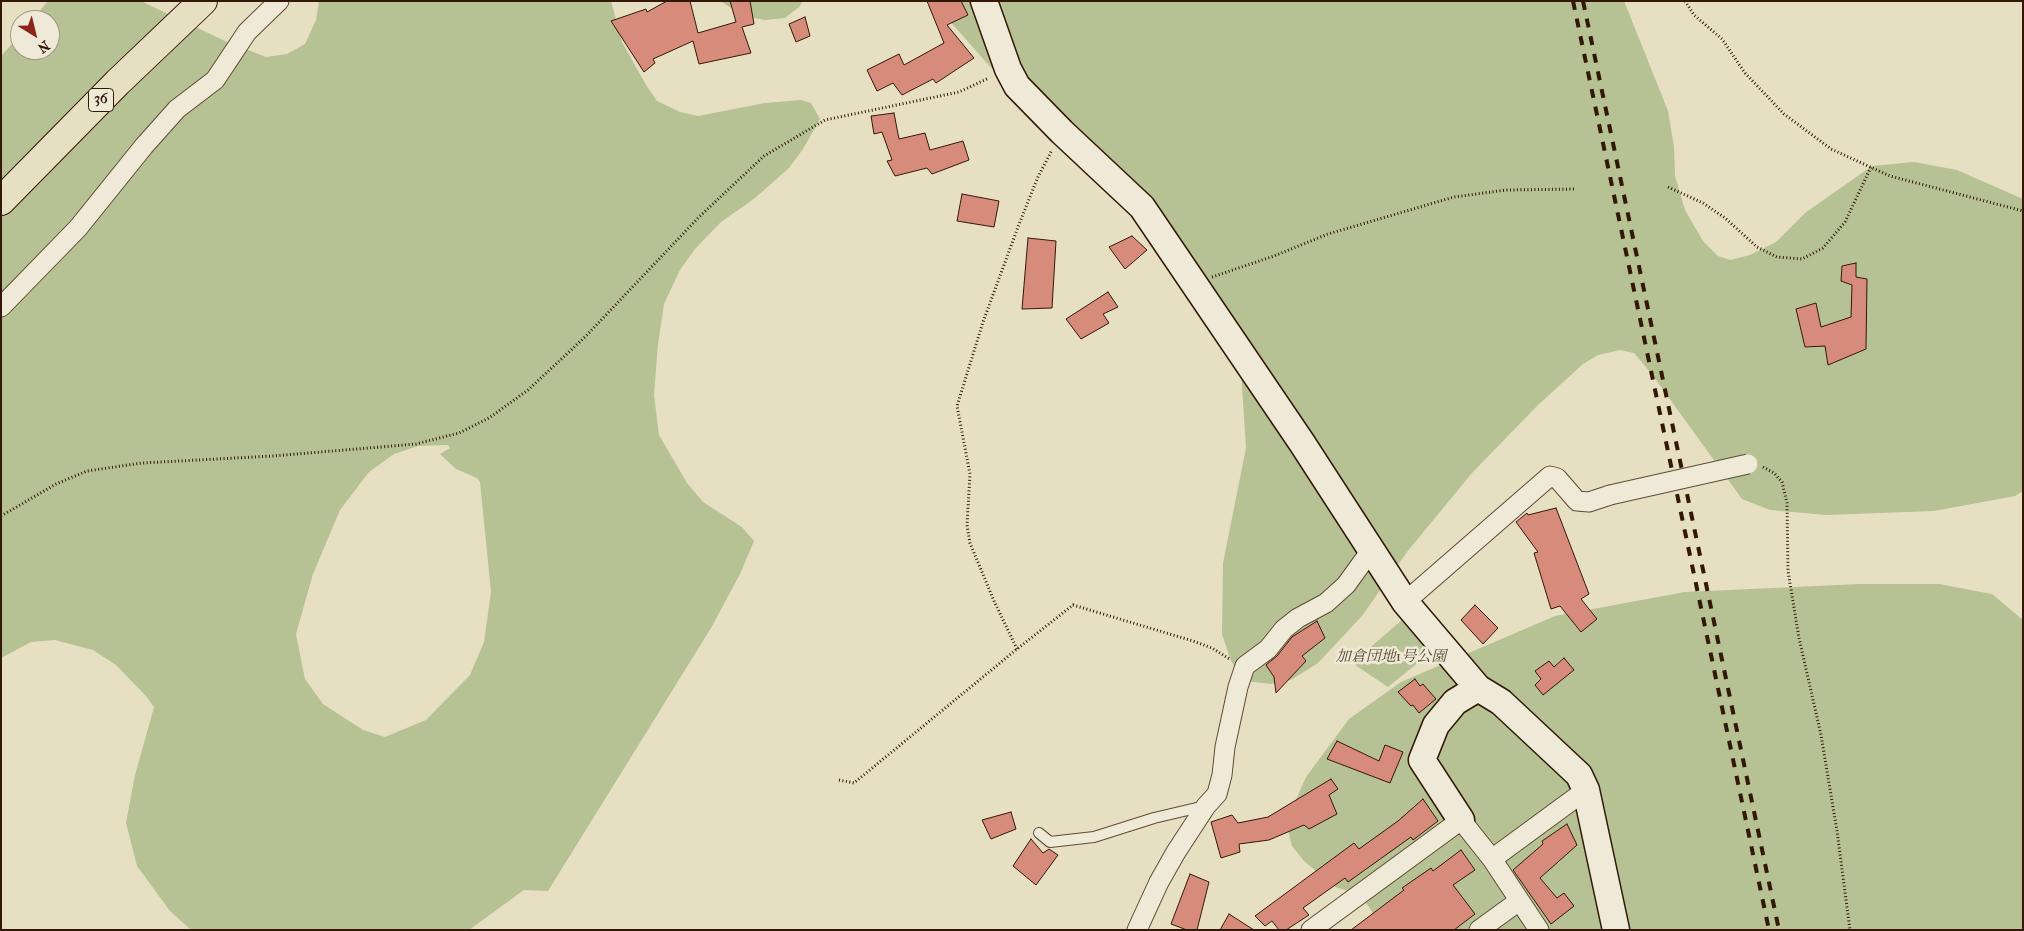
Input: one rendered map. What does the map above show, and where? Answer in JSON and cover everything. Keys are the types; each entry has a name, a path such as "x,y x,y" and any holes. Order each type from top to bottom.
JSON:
{"main road":[{"name":"36","path":"1,201 118,82 202,1"}],"street":[{"path":"1,307 78,228 144,146 177,110 215,80 247,32 279,1"},
{"path":"984,1 1008,69 1018,86 1062,132 1142,207 1372,549 1405,602 1478,688 1501,702 1579,775 1586,790 1616,930"},
{"path":"1405,602 1550,476 1557,478 1577,502 1589,502 1610,495 1748,464"},
{"path":"1137,930 1167,867 1206,806 1217,794 1238,687 1245,666 1268,649 1284,629 1298,618 1326,603 1346,585 1372,549"},
{"path":"1478,688 1455,702 1436,725 1422,760 1461,820 1492,858 1539,930"},
{"path":"1492,858 1586,790"},
{"path":"1311,930 1461,820"},
{"path":"1479,930 1519,901"}],"lane":[{"path":"1039,833 1050,842 1094,837 1154,818 1206,806"}],"path":[{"path":"1684,1 1694,15 1722,39 1745,73 1784,114 1831,149 1890,176 2023,211"},
{"path":"1,516 56,484 86,472 142,463 273,456 416,444 459,433 489,418 528,390 585,337 699,217 764,156 825,120 959,92 1008,69"},
{"path":"1017,649 994,601 970,543 967,525 970,474 957,406 982,322 1018,227 1038,177 1062,132"},
{"path":"1668,187 1710,208 1725,218 1757,247 1778,257 1802,258 1823,248 1845,222 1872,166"},
{"path":"1194,283 1274,256 1328,234 1454,197 1506,190 1576,189"},
{"path":"1748,464 1761,466 1774,473 1782,482 1788,503 1788,571 1799,638 1827,773 1850,930"},
{"path":"839,780 854,784 1017,649 1073,606 1193,640 1245,666"}],"green space":[{"path":"48,1 141,1 225,41 266,57 287,54 305,44 316,20 319,1 611,1 622,42 657,101 680,112 698,116 765,103 801,100 811,103 820,119 803,149 789,168 755,198 721,222 695,249 680,270 664,304 658,344 654,395 659,435 687,483 703,502 742,527 754,541 740,574 711,628 548,891 524,890 469,930 191,930 170,911 137,866 126,823 135,775 154,707 116,665 93,650 55,640 31,642 1,658 1,56 10,46 10,60 60,60 60,10 40,10","holes":["448,445 450,448 440,454 456,469 477,478 480,482 491,592 484,642 470,675 426,720 385,737 363,730 323,704 305,679 296,634 313,574 340,510 369,472 394,454 418,446"]},
{"path":"720,1 803,1 799,7 785,18 765,20 744,16"},
{"path":"940,1 1624,1 1668,111 1674,147 1675,176 1685,210 1703,241 1718,256 1730,260 1750,255 1776,242 1805,213 1872,166 1914,162 1957,170 2023,199 2023,491 2015,496 1934,511 1826,515 1770,510 1742,499 1651,373 1634,353 1620,350 1598,355 1583,364 1537,406 1472,473 1407,552 1362,616 1318,663 1291,680 1271,684 1245,681 1231,661 1222,634 1223,563 1246,448 1241,371 1202,288 986,62 947,18"},
{"path":"1860,584 1939,584 1992,594 2023,620 2023,930 1384,930 1361,895 1335,887 1304,861 1292,846 1286,822 1306,777 1349,719 1401,682 1555,616 1685,592"},
{"name":"加倉団地1号公園","path":"1409,614 1434,650 1388,687 1352,663"}],"building":[{"path":"667,1 690,1 698,33 736,22 730,1 750,1 754,24 742,27 751,53 699,64 693,41 653,59 655,63 644,72 611,21 646,9 647,12"},
{"path":"927,1 961,1 968,15 947,25 974,58 936,83 933,79 902,95 893,83 877,91 867,70 899,54 904,65 944,43"},
{"path":"805,17 810,36 796,42 789,24"},
{"path":"894,113 899,139 925,133 930,150 963,141 969,160 932,174 927,168 895,176 887,161 892,160 882,132 874,134 871,116"},
{"path":"962,194 999,201 994,227 957,221"},
{"path":"1132,236 1147,250 1125,269 1109,247"},
{"path":"1028,238 1056,241 1052,308 1022,309"},
{"path":"1856,263 1856,277 1867,279 1866,349 1828,365 1825,346 1805,347 1796,309 1816,303 1821,327 1851,317 1852,285 1841,281 1842,266"},
{"path":"1108,292 1118,307 1103,314 1109,323 1081,339 1066,319"},
{"path":"1556,508 1589,594 1581,599 1597,619 1581,632 1560,606 1551,609 1534,553 1538,552 1516,522 1527,513 1528,515"},
{"path":"1475,605 1498,628 1483,644 1461,620"},
{"path":"1317,621 1325,638 1302,656 1306,661 1276,693 1274,677 1266,665 1277,656 1292,637"},
{"path":"1564,658 1574,670 1543,695 1535,685 1541,679 1535,671 1549,661 1554,667"},
{"path":"1415,679 1420,686 1423,684 1436,699 1419,713 1398,692"},
{"path":"1337,741 1379,761 1385,745 1403,752 1390,783 1327,759"},
{"path":"1331,779 1338,789 1329,795 1337,814 1309,829 1304,825 1269,840 1239,844 1240,852 1221,858 1211,822 1232,815 1238,823 1268,817"},
{"path":"1423,799 1438,821 1413,840 1411,837 1348,882 1345,878 1303,908 1309,915 1286,930 1279,930 1272,921 1265,926 1255,916 1354,843 1359,849 1398,821"},
{"path":"1011,812 1016,829 991,839 982,820"},
{"path":"1567,824 1577,845 1540,878 1557,898 1564,893 1574,906 1551,924 1513,870 1543,844 1542,841"},
{"path":"1031,839 1043,853 1049,849 1058,855 1036,885 1013,866"},
{"path":"1461,850 1475,870 1453,885 1475,914 1454,930 1351,930 1404,890 1402,888 1431,868 1433,871"},
{"path":"1190,874 1209,882 1197,930 1187,930 1171,924"},
{"path":"1229,914 1254,930 1220,930"}],"railway":[{"path":"1573,1 1769,930"},
{"path":"1583,1 1779,930"}]}
